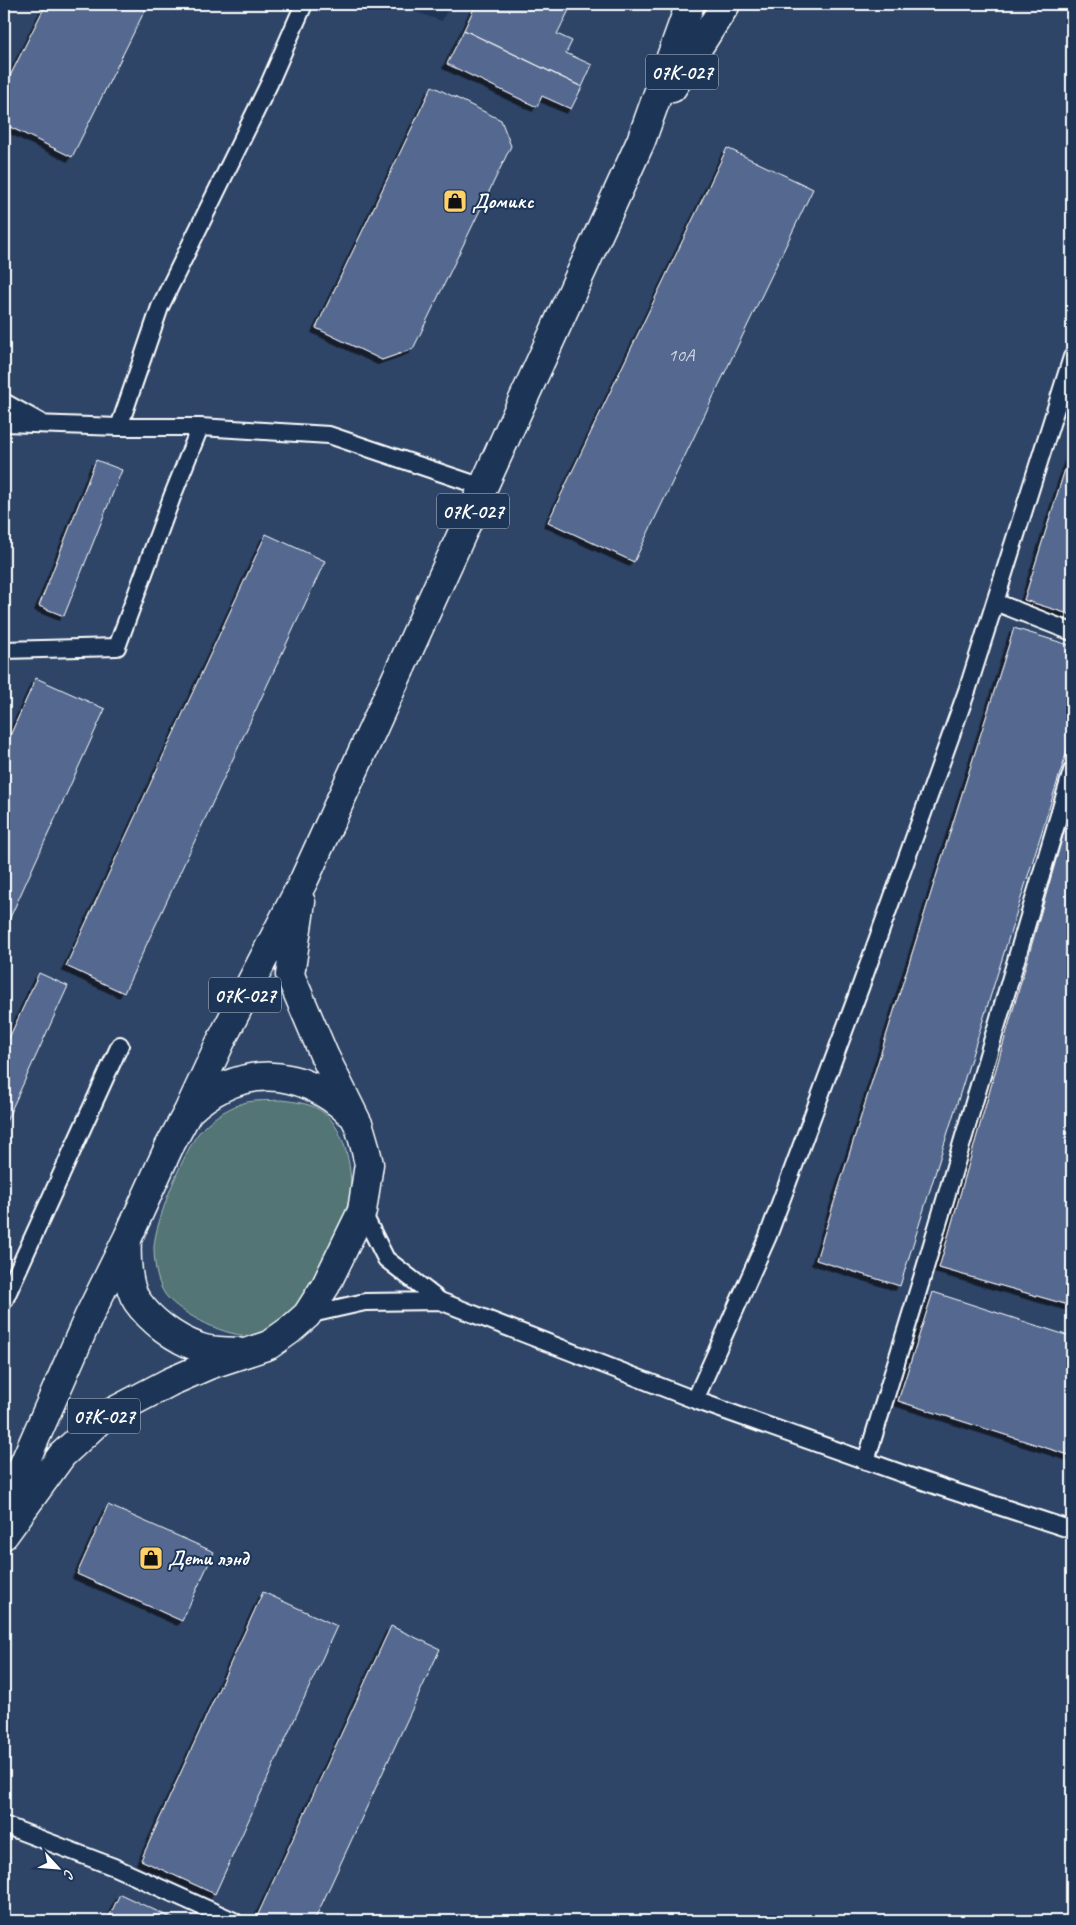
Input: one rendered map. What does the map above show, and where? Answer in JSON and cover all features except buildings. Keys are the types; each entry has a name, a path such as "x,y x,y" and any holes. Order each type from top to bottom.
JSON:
{"main road":[{"name":"07К-027","path":"4,1509 89,1316 169,1147 304,880 641,141 690,4"},
{"name":"07К-027","path":"641,141 726,4"},
{"name":"07К-027","path":"4,1535 62,1455 103,1417 170,1382 209,1365 269,1345 307,1315 326,1285 362,1211 369,1164 359,1126 352,1115 290,975 304,880"},
{"path":"188,1112 203,1098 232,1083 250,1078 276,1077 291,1078 315,1087 334,1099 352,1115"},
{"path":"128,1237 126,1258 136,1300 155,1320 180,1339 200,1348 246,1352"}],"lane":[{"path":"119,427 160,306 269,84 304,4"},
{"path":"694,1400 768,1236 860,988 968,688 1072,358"},
{"path":"4,402 44,425"},
{"path":"4,423 119,427 200,427 328,435 483,487"},
{"path":"4,650 118,647 200,427"},
{"path":"995,602 1072,632"},
{"path":"866,1461 1072,771"},
{"path":"4,1301 120,1045"},
{"path":"362,1211 386,1259 440,1301 694,1400 866,1461 1072,1530"},
{"path":"307,1315 365,1302 440,1301"},
{"path":"4,1825 114,1867 234,1921"}],"shaded area":[{"path":"4,4 393,4 442,21 450,4 1072,4 1072,1921 4,1921"}],"green space":[{"path":"281,1100 314,1107 331,1120 338,1130 347,1153 351,1190 342,1218 306,1297 285,1319 272,1328 249,1336 212,1326 188,1314 170,1300 159,1282 154,1247 165,1203 172,1185 187,1152 202,1129 211,1120 235,1106 247,1102"}],"place":[{"name":"Домикс","path":"455,201"},
{"name":"Дети лэнд","path":"151,1558"}]}
